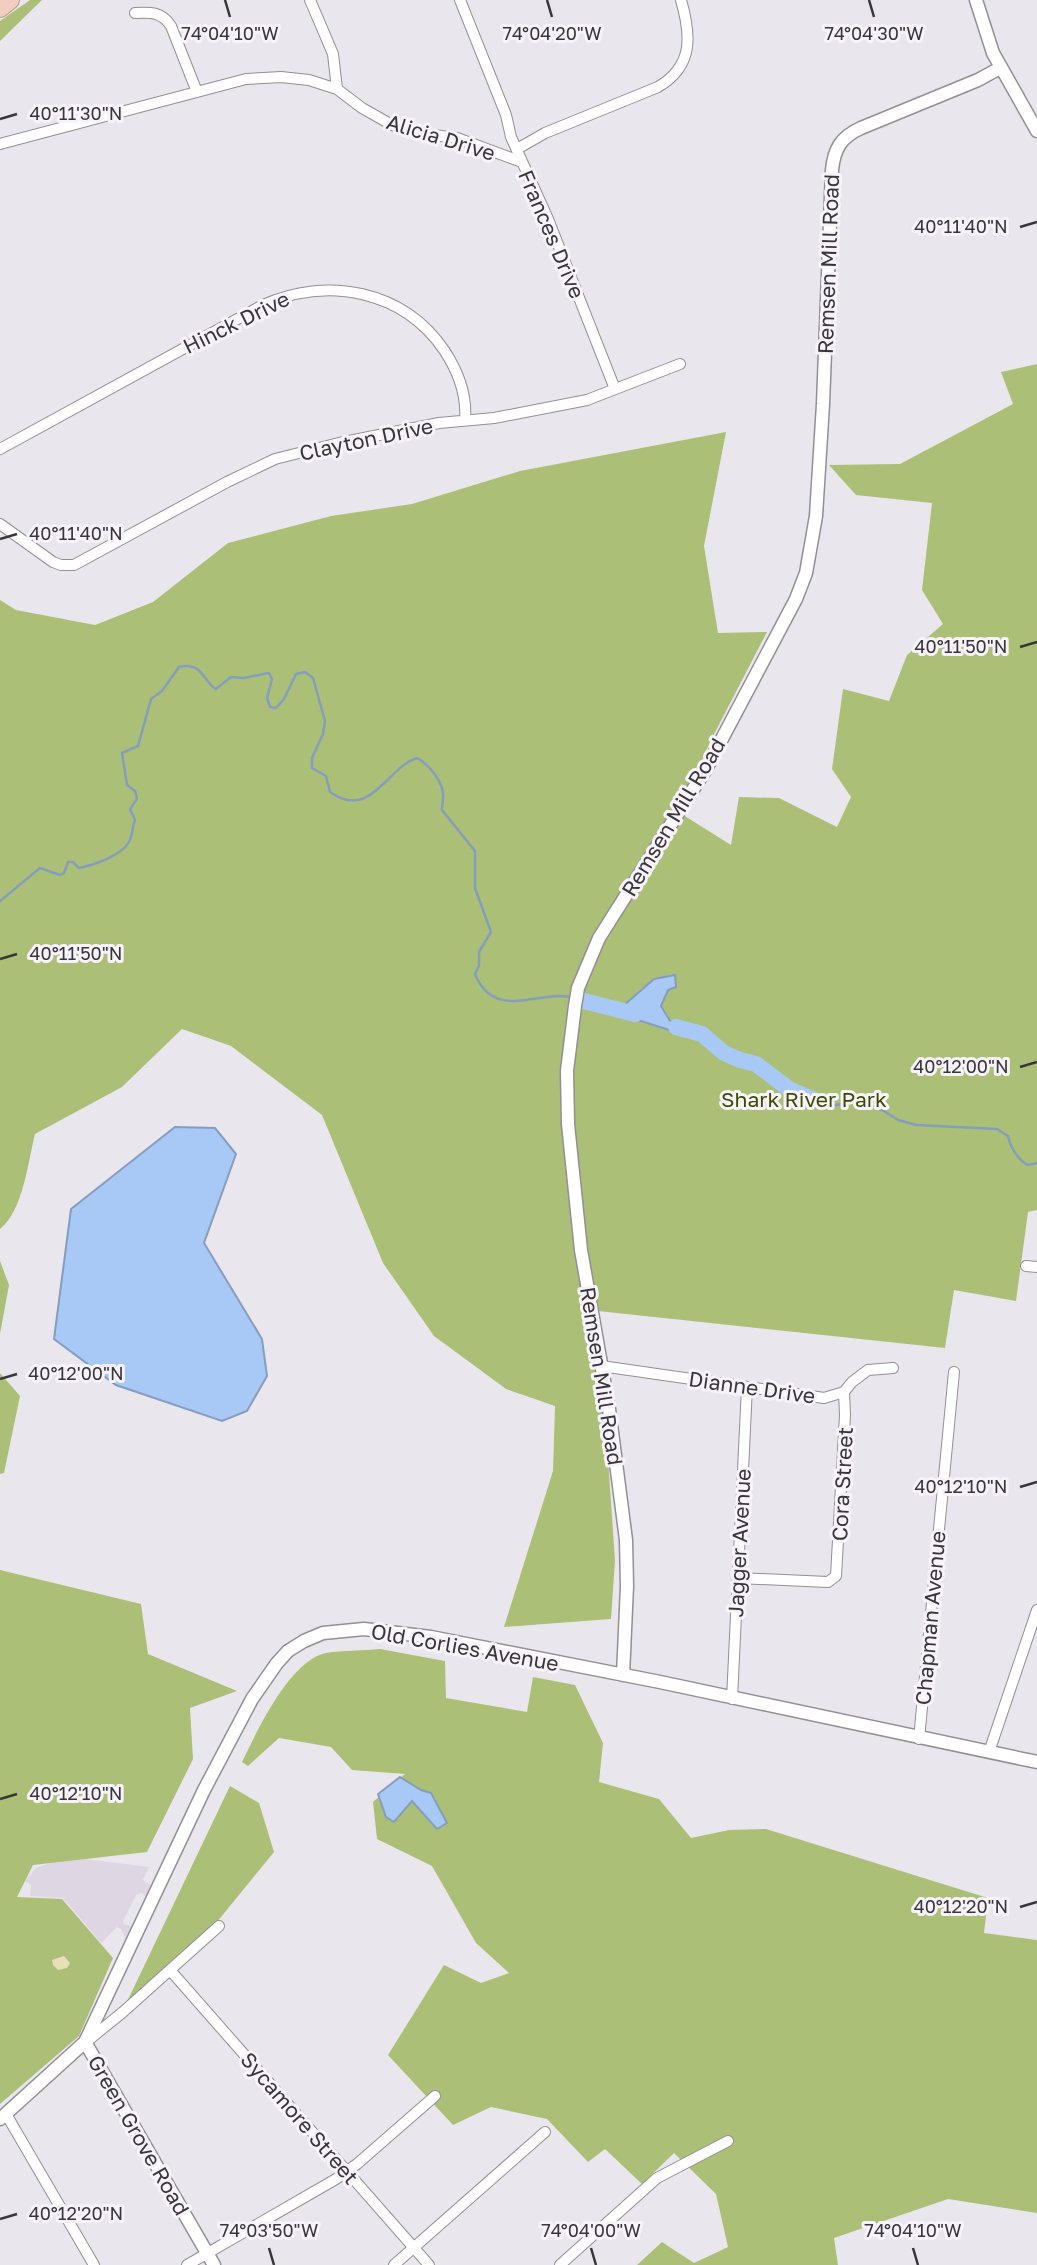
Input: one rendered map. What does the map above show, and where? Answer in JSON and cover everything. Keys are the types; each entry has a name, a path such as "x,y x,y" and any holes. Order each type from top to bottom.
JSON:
{"highway":[{"path":"0,8 10,0"}],"street":[{"path":"310,0 332,54 337,89"},
{"name":"Frances Drive","path":"460,0 522,162 553,232 615,389"},
{"name":"Alicia Drive","path":"517,149 545,133 658,88 668,80 679,68 688,47 688,24 681,0"},
{"path":"976,0 989,44 1000,68 1037,131"},
{"path":"135,13 152,12 166,18 172,26 197,92"},
{"name":"Remsen Mill Road","path":"624,1675 626,1540 582,1250 568,1125 567,1071 579,988 590,957 606,926 705,769 796,599 806,573 816,516 832,170 838,144 853,132 978,80 1000,68"},
{"name":"Alicia Drive","path":"0,144 246,79 281,77 309,80 337,89 362,108 392,125 418,133 457,138 522,162"},
{"name":"Hinck Drive","path":"0,449 263,305 288,295 321,289 343,289 369,295 395,306 419,322 439,344 455,369 466,405 465,420"},
{"name":"Clayton Drive","path":"0,524 53,562 70,565 81,562 227,482 275,459 439,422 543,410 587,400 680,364"},
{"path":"1026,1266 1037,1267"},
{"name":"Dianne Drive","path":"601,1366 824,1398 844,1392 861,1374 877,1368 892,1368"},
{"name":"Chapman Avenue","path":"919,1739 954,1372"},
{"name":"Jagger Avenue","path":"732,1699 747,1388"},
{"name":"Cora Street","path":"738,1578 828,1582 836,1576 844,1392"},
{"path":"989,1752 1037,1610"},
{"name":"Old Corlies Avenue","path":"85,2042 232,1735 264,1680 283,1657 295,1646 314,1636 332,1631 394,1631 624,1675 1037,1762"},
{"name":"Old Corlies Avenue","path":"3,2117 219,1926"},
{"name":"Sycamore Street","path":"170,1970 429,2265"},
{"name":"Green Grove Road","path":"85,2042 210,2259"},
{"path":"187,2265 210,2259 347,2171 435,2096"},
{"path":"3,2117 94,2265"},
{"path":"394,2265 545,2132"},
{"path":"561,2265 657,2178 728,2141"}],"shaded area":[{"path":"68,1857 149,1867 143,1880 152,1886 148,1899 142,1893 136,1895 123,1921 133,1927 126,1940 122,1930 117,1927 101,1943 63,1898 30,1896 31,1885 25,1881 36,1868"}],"green space":[{"path":"30,0 42,0 0,41 0,21"},
{"name":"Shark River Park","path":"1037,364 1037,1210 1028,1212 1016,1301 954,1290 945,1348 598,1311 615,1561 611,1619 504,1627 553,1471 555,1406 506,1389 434,1336 383,1263 322,1115 231,1046 182,1029 122,1087 35,1134 19,1198 8,1221 0,1229 0,600 16,610 95,625 153,602 228,543 331,516 412,504 520,471 726,432 704,546 718,633 767,632 710,742 680,813 731,845 739,797 779,798 837,827 851,797 832,769 843,689 889,701 907,655 943,624 922,590 932,503 856,495 829,465 900,464 1013,404 1001,372"},
{"path":"0,1261 9,1285 0,1334"},
{"path":"0,1373 20,1396 4,1473 0,1474"},
{"path":"0,1570 141,1604 148,1654 237,1691 190,1708 193,1759 147,1852 33,1865 17,1897 62,1899 113,1958 79,2036 0,2104"},
{"path":"380,1649 445,1661 446,1698 527,1712 533,1677 575,1685 603,1743 599,1782 659,1799 691,1838 729,1830 766,1829 988,1898 984,1933 1037,1940 1037,2213 948,2199 834,2238 838,2265 637,2265 662,2242 694,2263 728,2247 716,2194 674,2153 642,2184 605,2149 588,2162 547,2119 491,2107 453,2125 388,2055 444,1965 481,1983 509,1973 476,1943 432,1866 377,1839 373,1802 405,1774 352,1770 331,1747 279,1738 248,1766 242,1762 276,1698 313,1658 339,1651"},
{"path":"230,1786 259,1803 274,1852 208,1933 125,2006"}],"sand":[{"path":"64,1956 70,1963 67,1968 58,1970 52,1960"}],"water":[{"path":"675,975 676,987 668,990 661,1006 670,1021 695,1031 691,1037 616,1013 614,1008 623,1006 654,979"},
{"path":"175,1127 215,1128 236,1154 204,1243 262,1339 267,1376 247,1411 222,1421 116,1385 54,1339 71,1209"},
{"path":"400,1777 431,1793 447,1823 437,1829 412,1801 394,1822 386,1817 378,1794"}],"waterway":[{"path":"0,901 40,868 60,875 64,873 68,862 73,862 79,868 85,867 107,859 125,847 135,820 130,809 137,799 135,791 127,785 122,753 138,746 151,699 162,691 179,667 198,669 216,689 231,677 244,678 269,673 272,679 267,698 270,707 276,708 284,699 296,674 305,672 313,678 325,721 323,734 312,758 312,768 326,776 330,792 344,799 357,800 367,797 417,758 439,781 443,793 442,810 475,851 475,888 491,932 479,952 479,966 475,974 484,989 494,997 506,1000 561,996 574,998"},
{"path":"580,1000 635,1014"},
{"path":"676,1027 702,1034 724,1053 756,1064 789,1089 817,1101"},
{"path":"695,1031 766,1072 791,1091 830,1106 860,1101 898,1120 917,1125 997,1129 1008,1136 1021,1160 1028,1165 1037,1163"}]}
